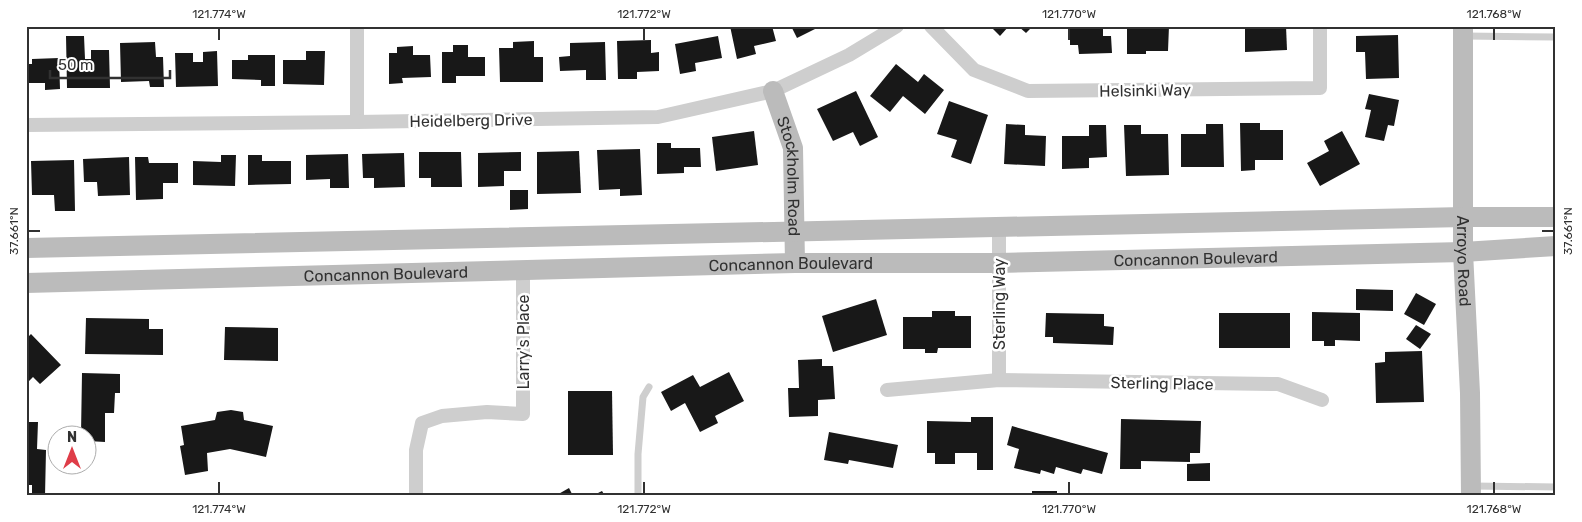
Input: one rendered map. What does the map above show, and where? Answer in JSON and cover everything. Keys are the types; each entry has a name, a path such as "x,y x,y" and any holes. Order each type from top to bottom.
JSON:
{"main road":[{"name":"Arroyo Road","path":"1463,31 1464,252 1470,393 1471,491"},
{"name":"Stockholm Road","path":"773,92 793,148 794,262"},
{"name":"Concannon Boulevard","path":"26,248 794,230 1464,217 1556,218"},
{"name":"Concannon Boulevard","path":"26,283 794,262 999,263 1464,252 1556,246"}],"street":[{"path":"357,26 357,122"},
{"name":"Heidelberg Drive","path":"26,125 658,117 773,92 849,55 897,26"},
{"name":"Helsinki Way","path":"931,26 974,70 1028,92 1320,88 1320,26"},
{"name":"Sterling Way","path":"999,227 999,380"},
{"name":"Larry's Place","path":"416,496 416,450 422,423 442,416 487,412 522,414 523,270"},
{"name":"Sterling Place","path":"887,390 999,380 1278,384 1322,400"}],"lane":[{"path":"1463,31 1556,37"},
{"path":"638,496 638,454 643,397 649,386"},
{"path":"1471,491 1556,487"}],"building":[{"path":"730,26 772,26 776,41 754,46 756,54 737,59"},
{"path":"791,26 821,26 797,38"},
{"path":"990,26 1009,26 1000,36"},
{"path":"1018,26 1033,26 1026,33"},
{"path":"1070,26 1103,26 1103,36 1111,36 1112,53 1079,54 1078,45 1070,45"},
{"path":"1132,26 1169,26 1168,51 1146,51 1146,54 1127,54 1127,29 1132,29"},
{"path":"1245,26 1286,26 1287,50 1245,52"},
{"path":"1398,35 1399,78 1366,79 1365,52 1356,52 1356,36"},
{"path":"66,36 84,36 85,59 91,59 91,50 109,50 110,88 67,88"},
{"path":"718,36 722,58 695,63 696,71 680,74 675,44"},
{"path":"651,40 651,53 659,52 659,71 637,72 637,79 618,79 617,41"},
{"path":"534,41 534,57 543,57 543,82 500,82 499,48 513,48 513,42"},
{"path":"155,42 156,57 163,57 164,87 150,87 149,81 121,82 120,43"},
{"path":"605,42 606,80 586,80 586,70 560,71 559,57 570,56 570,43"},
{"path":"453,45 468,45 468,57 485,57 485,76 456,76 456,83 442,83 442,52 453,52"},
{"path":"413,46 413,55 430,55 431,77 402,78 403,83 389,84 389,53 397,53 397,47"},
{"path":"217,51 218,86 176,87 175,53 193,53 193,62 203,62 203,52"},
{"path":"306,51 325,51 324,85 283,84 283,60 306,60"},
{"path":"248,55 275,55 275,86 261,86 261,80 232,79 232,60 248,60"},
{"path":"59,58 60,89 45,90 45,83 26,83 26,64 32,64 32,59"},
{"path":"896,64 918,82 924,74 944,90 925,114 903,96 890,112 870,96"},
{"path":"856,91 878,137 860,146 853,132 833,141 817,109"},
{"path":"1369,94 1399,100 1394,126 1388,125 1384,141 1365,137 1371,110 1365,109"},
{"path":"949,101 988,115 971,164 951,157 957,140 937,134"},
{"path":"1240,123 1260,123 1260,130 1283,130 1283,160 1255,160 1255,170 1241,171"},
{"path":"1006,124 1025,125 1025,135 1046,136 1045,166 1004,164"},
{"path":"1206,124 1223,124 1224,167 1181,167 1181,134 1206,134"},
{"path":"1089,125 1106,125 1107,157 1089,158 1089,168 1062,169 1062,136 1089,136"},
{"path":"1124,125 1141,125 1141,134 1168,134 1169,175 1126,176"},
{"path":"754,131 758,165 716,171 712,137"},
{"path":"1342,131 1360,164 1320,186 1307,163 1329,151 1324,141"},
{"path":"657,143 671,143 671,148 700,148 701,167 684,167 684,173 657,174"},
{"path":"640,149 642,195 620,196 620,189 599,190 597,150"},
{"path":"579,151 581,193 537,194 537,152"},
{"path":"419,152 461,152 462,187 431,187 431,178 419,178"},
{"path":"521,152 521,171 504,171 504,186 478,187 478,153"},
{"path":"404,153 405,187 374,188 374,178 363,178 362,154"},
{"path":"348,154 349,188 330,188 330,179 306,180 306,155"},
{"path":"221,155 236,155 235,186 193,185 193,161 221,162"},
{"path":"248,155 262,155 262,161 291,161 291,184 248,185"},
{"path":"129,157 130,195 98,196 97,182 84,182 83,159"},
{"path":"135,157 148,157 149,163 178,163 178,183 163,183 163,199 136,200"},
{"path":"74,160 75,211 55,211 54,195 32,195 31,161"},
{"path":"510,190 528,190 528,209 510,210"},
{"path":"1356,289 1393,290 1393,311 1356,310"},
{"path":"1416,293 1436,304 1424,325 1404,314"},
{"path":"876,299 887,335 833,352 822,316"},
{"path":"932,311 955,311 955,316 971,316 971,348 938,348 937,353 925,353 925,349 903,349 903,317 932,317"},
{"path":"1312,312 1360,313 1360,341 1335,340 1335,346 1324,346 1324,341 1312,341"},
{"path":"1046,313 1104,314 1104,326 1114,327 1113,345 1053,343 1053,337 1045,337"},
{"path":"1219,313 1290,313 1290,348 1219,348"},
{"path":"86,318 149,319 149,329 163,329 163,355 85,354"},
{"path":"1416,325 1431,334 1420,349 1406,339"},
{"path":"225,327 278,328 278,361 224,360"},
{"path":"31,334 61,365 40,384 33,377 26,384 26,339"},
{"path":"1422,351 1424,402 1376,403 1375,363 1385,362 1385,352"},
{"path":"822,359 822,366 833,366 835,399 818,400 818,416 789,417 788,388 799,388 798,360"},
{"path":"729,372 744,401 715,416 718,423 700,432 685,403 671,411 661,392 693,375 700,387"},
{"path":"82,373 120,374 120,393 115,393 114,413 105,413 105,442 98,442 98,424 81,424"},
{"path":"568,391 612,391 613,455 568,455"},
{"path":"231,410 243,412 244,420 273,426 266,457 230,449 207,453 208,471 185,475 180,446 184,445 181,426 215,420 217,412"},
{"path":"971,417 993,417 993,470 977,470 977,453 955,453 955,464 935,464 935,453 927,453 927,421 971,422"},
{"path":"1121,419 1201,421 1200,453 1190,453 1190,462 1141,461 1141,469 1120,469"},
{"path":"26,422 38,422 37,449 46,450 45,496 32,495 32,485 26,485"},
{"path":"1012,426 1108,453 1102,474 1083,469 1081,474 1056,467 1054,474 1041,470 1040,474 1014,468 1019,449 1007,445"},
{"path":"829,432 898,445 893,468 849,460 848,464 824,460"},
{"path":"1210,463 1210,481 1187,481 1187,464"},
{"path":"569,488 573,496 555,496"},
{"path":"602,491 605,496 592,496"},
{"path":"1032,491 1057,491 1057,496 1032,496"}]}
